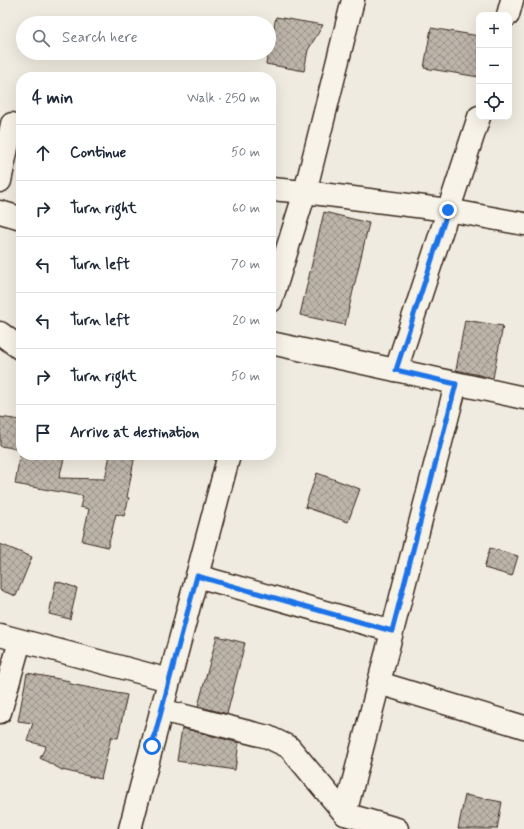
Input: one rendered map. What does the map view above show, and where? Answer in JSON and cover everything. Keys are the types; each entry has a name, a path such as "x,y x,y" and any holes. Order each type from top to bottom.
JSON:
{"street":[{"path":"276,279 305,192 353,0"},
{"path":"509,12 512,0"},
{"path":"396,370 478,120"},
{"path":"0,181 11,123"},
{"path":"276,189 448,210 524,224"},
{"path":"0,212 16,217"},
{"path":"0,333 16,345"},
{"path":"276,344 524,398"},
{"path":"345,814 456,384"},
{"path":"130,829 227,460"},
{"path":"197,576 392,631"},
{"path":"0,712 10,638 169,680"},
{"path":"379,683 524,727"},
{"path":"161,710 268,737 289,747 345,814 397,829"}],"building":[{"path":"276,17 323,25 308,50 304,71 266,64 267,60 276,60"},
{"path":"431,28 476,36 476,77 424,68"},
{"path":"324,212 369,223 345,325 300,315"},
{"path":"465,320 503,326 493,378 456,370"},
{"path":"0,417 16,419 16,448 0,446"},
{"path":"19,460 64,460 59,478 105,479 109,460 134,460 127,497 129,498 124,516 116,514 108,547 82,541 89,509 80,507 83,496 15,484"},
{"path":"317,473 360,489 348,522 305,507"},
{"path":"0,544 32,557 16,596 0,590"},
{"path":"490,548 518,556 512,576 484,568"},
{"path":"56,581 77,588 70,619 49,614"},
{"path":"217,636 245,643 227,714 198,706"},
{"path":"27,673 70,681 70,684 127,695 118,738 111,737 101,779 62,770 40,758 46,746 27,741 33,723 18,721"},
{"path":"182,728 239,743 235,770 177,761"},
{"path":"465,795 502,802 497,829 458,829"}],"route":[{"path":"152,746 197,576 392,631 456,384 396,370 448,210"}]}
